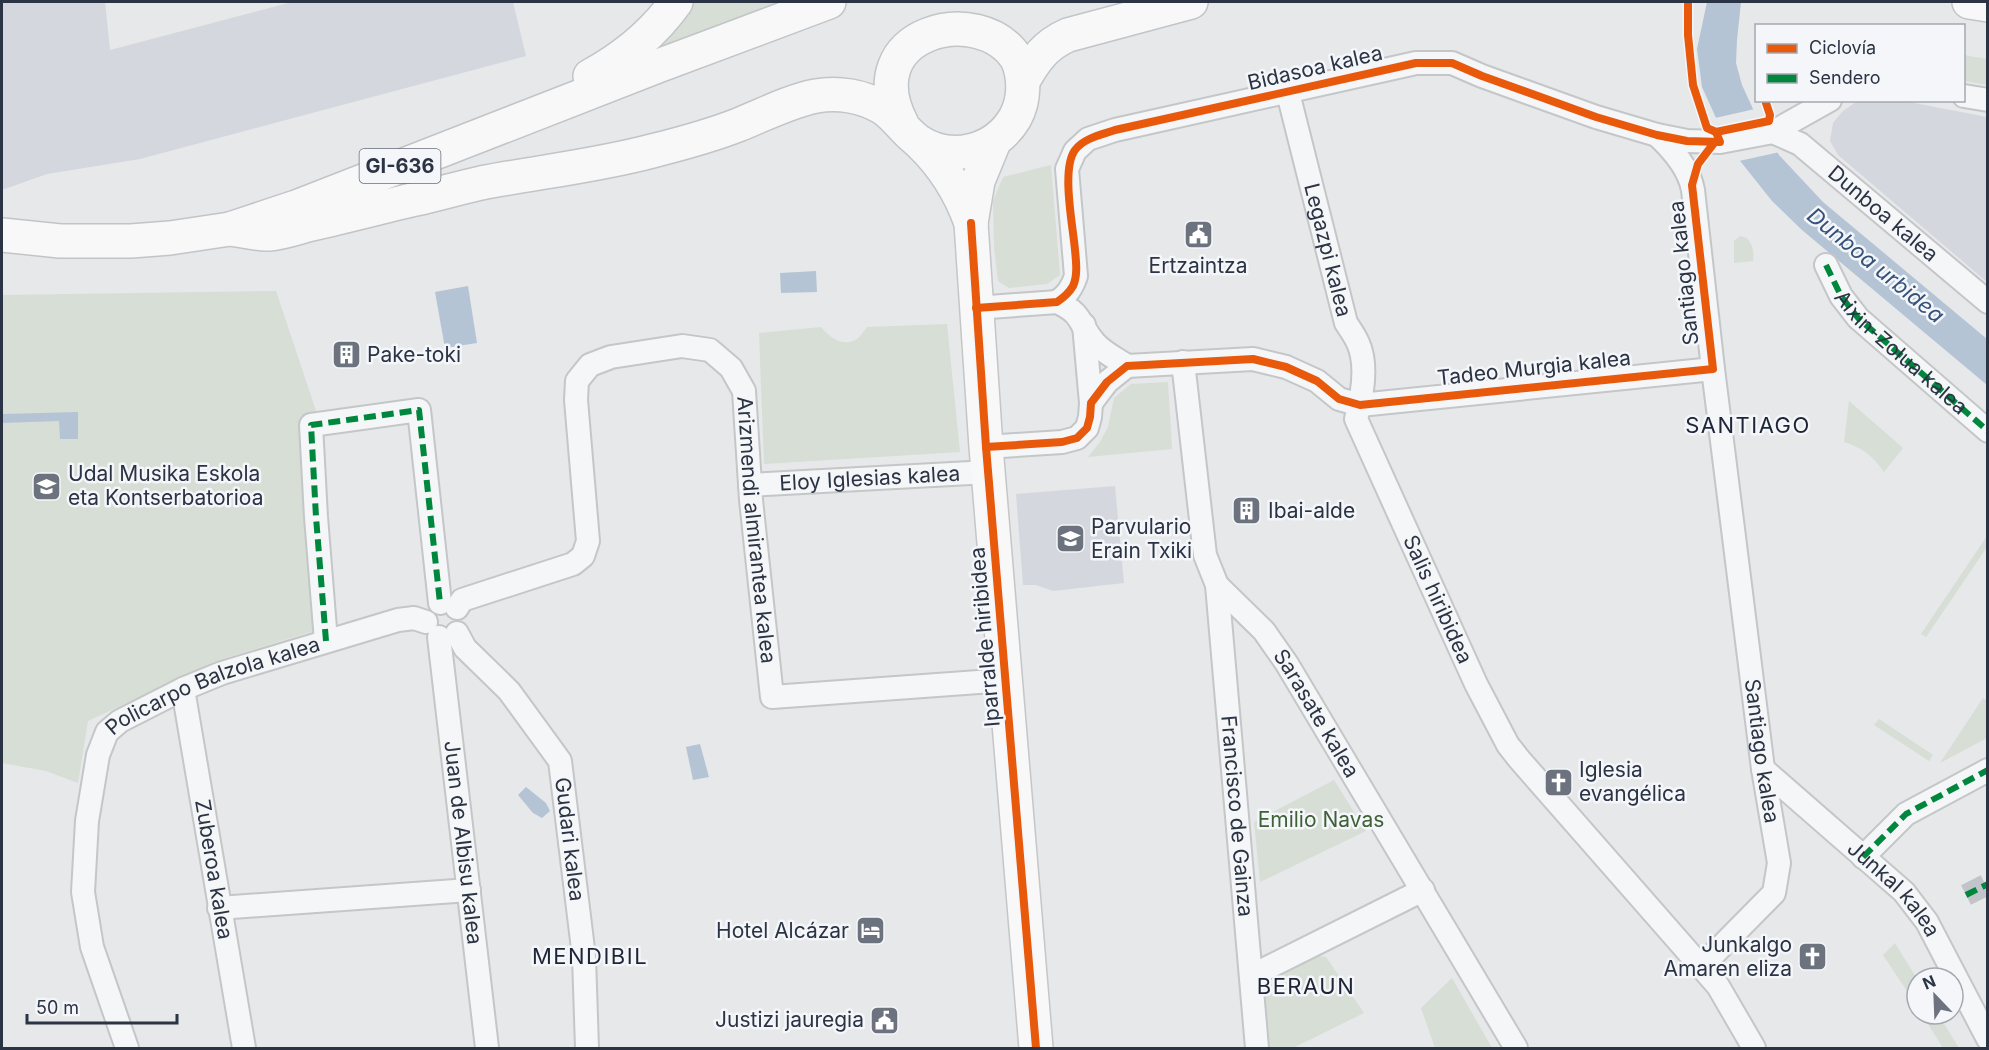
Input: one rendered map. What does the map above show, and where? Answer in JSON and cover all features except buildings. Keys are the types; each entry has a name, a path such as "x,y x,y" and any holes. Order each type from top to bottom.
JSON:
{"main road":[{"path":"569,100 585,78 629,52 649,35 676,2"},
{"name":"GI-636","path":"2,235 60,241 122,241 171,238 230,229 287,210 829,2"},
{"path":"909,132 894,109 891,76 900,53 929,17 936,2"},
{"path":"969,2 994,33"},
{"path":"1023,81 1037,57 1057,40 1068,35 1191,2"},
{"path":"1969,2 1988,5"},
{"path":"230,229 268,234 481,183 649,152 733,127 816,96 830,94 857,97 881,107 931,148 963,153 979,149 994,141 1007,130 1017,115 1022,99 1023,81 1017,59 1004,40 980,25 963,21 947,21 916,34"},
{"name":"Iparralde hiribidea","path":"909,132 950,177 971,223"},
{"name":"Iparralde hiribidea","path":"994,141 978,181 971,223 1036,1048"}],"street":[{"name":"Bidasoa kalea","path":"1057,302 1073,286 1076,276 1067,169 1075,150 1088,139 1115,130 1416,63 1452,63 1596,117 1657,135 1687,141 1721,142 1771,132 1826,103"},
{"name":"Legazpi kalea","path":"1288,93 1346,323 1359,345 1363,368 1360,405"},
{"path":"1965,96 1988,100"},
{"path":"1813,156 1812,131 1826,103"},
{"name":"Dunboa kalea","path":"1771,132 1800,144 1988,302"},
{"name":"Santiago kalea","path":"1657,135 1680,160 1692,185 1762,769 1779,863 1774,892 1702,966"},
{"name":"Santiago kalea","path":"1692,185 1698,164 1721,142"},
{"name":"Aixin-Zolua kalea","path":"1826,266 1841,296 1858,318 1988,431"},
{"path":"976,308 1057,302 1078,315 1096,344 1127,366"},
{"path":"1084,325 1091,403"},
{"name":"Arizmendi almirantea kalea","path":"448,606 573,564 583,556 588,541 576,400 577,381 590,365 611,357 682,346 710,350 731,368 744,391 750,485 772,697 1006,680"},
{"path":"1091,403 1107,382 1127,366 1253,359 1286,367 1317,381 1339,399 1360,405"},
{"name":"Sarasate kalea","path":"1183,362 1205,555 1217,585 1264,631 1281,656 1516,1048"},
{"name":"Tadeo Murgia kalea","path":"1360,405 1713,369"},
{"name":"Eloy Iglesias kalea","path":"750,485 988,460 1077,438 1087,428 1091,403"},
{"name":"Salis hiribidea","path":"1360,405 1356,419 1476,684 1508,745 1702,966 1722,992 1754,1048"},
{"path":"326,641 311,425 419,410 448,606 432,608 441,631"},
{"name":"Francisco de Gainza","path":"1217,585 1257,1048"},
{"name":"Juan de Albisu kalea","path":"448,606 460,612 462,623 441,631 487,1048"},
{"name":"Policarpo Balzola kalea","path":"127,1048 92,947 83,892 87,821 98,755 107,732 120,721 183,689 222,673 326,641 398,620 414,618 441,631"},
{"name":"Gudari kalea","path":"441,631 465,648 509,691 560,761 584,957 587,1048"},
{"name":"Zuberoa kalea","path":"183,689 244,1048"},
{"name":"Junkal kalea","path":"1762,769 1904,892 1928,922 1978,1001 1988,1039"},
{"path":"1863,857 1906,814 1988,770"},
{"path":"219,908 470,890"},
{"path":"1251,974 1423,890"}],"shaded area":[{"path":"2,2 105,2 110,50 292,2 513,2 526,56 140,159 47,174 2,190"},
{"path":"1856,102 1909,102 1987,117 1987,282 1838,155 1830,141 1833,123 1843,111"},
{"name":"Parvulario Erain Txiki","path":"1115,486 1124,583 1053,591 1036,585 1023,585 1016,494"}],"green space":[{"path":"684,2 781,2 644,53"},
{"path":"1965,55 1987,59 1987,85 1965,81"},
{"path":"1051,165 1060,275 1047,284 1009,288 998,281 994,248 993,201 1003,177"},
{"path":"1740,236 1747,238 1751,244 1753,261 1734,263 1734,241"},
{"path":"276,291 317,414 320,629 219,660 88,721 78,783 46,771 2,763 2,295"},
{"path":"947,324 960,452 764,464 759,333 821,327 832,338 847,342 857,339 867,327"},
{"path":"1168,382 1172,449 1088,457 1108,427 1114,398 1131,384"},
{"path":"1849,401 1903,448 1884,472 1867,453 1844,442"},
{"path":"1987,536 1987,547 1926,637 1921,634"},
{"path":"1983,698 1987,701 1987,738 1940,763"},
{"path":"1879,719 1933,755 1929,761 1874,725"},
{"name":"Emilio Navas","path":"1334,780 1366,831 1260,882 1254,822"},
{"path":"1895,943 1909,966 1905,966 1905,988 1883,955"},
{"path":"1309,955 1326,957 1364,1013 1293,1048 1264,1048 1258,980"},
{"path":"1452,978 1492,1048 1435,1048 1421,1008"},
{"path":"1929,1026 1945,1026 1959,1048 1943,1048"}],"water":[{"name":"Dunboa urbidea","path":"1707,2 1741,2 1736,63 1742,85 1754,111 1779,155 1823,202 1987,339 1987,385 1802,230 1772,201 1741,162 1721,129 1702,87 1697,49"},
{"path":"816,271 817,292 781,293 780,273"},
{"path":"468,286 477,343 445,348 435,292"},
{"path":"78,412 78,439 60,439 59,421 2,423 2,414"},
{"path":"700,744 709,777 693,780 686,747"},
{"path":"526,787 546,803 550,811 542,818 533,813 518,795"}],"pier":[{"path":"1755,109 1780,152 1739,161 1715,118"}],"tunnel":[{"path":"1966,895 1988,884"}],"marked path":[{"path":"1826,265 1841,296 1858,318 1988,431"},
{"path":"326,641 311,425 419,410 440,603"},
{"path":"1863,857 1906,814 1988,770"},
{"path":"1966,895 1988,884"}],"cycle path":[{"path":"1688,2 1688,35 1693,85 1707,128 1716,132 1769,121 1770,115 1766,102"},
{"path":"976,308 1057,302 1070,291 1075,282 1076,268 1068,184 1071,159 1075,150 1083,143 1115,130 1416,63 1452,63 1596,117 1657,135 1687,141 1720,142 1716,132"},
{"path":"986,447 1062,442 1077,438 1087,428 1091,403 1107,382 1127,366 1253,359 1286,367 1317,381 1339,399 1360,405 1713,369 1692,185 1698,164 1714,143"},
{"path":"971,223 986,447 1036,1048"}],"place":[{"name":"Ertzaintza","path":"1198,235"},
{"name":"Pake-toki","path":"346,355"},
{"name":"Udal Musika Eskola eta Kontserbatorioa","path":"47,486"},
{"name":"Ibai-alde","path":"1247,511"},
{"name":"Parvulario Erain Txiki","path":"1070,539"},
{"name":"Iglesia evangélica","path":"1558,782"},
{"name":"Hotel Alcázar","path":"870,931"},
{"name":"Junkalgo Amaren eliza","path":"1813,957"},
{"name":"Justizi jauregia","path":"885,1020"}],"district":[{"name":"SANTIAGO","path":"1748,425"},
{"name":"MENDIBIL","path":"590,956"},
{"name":"BERAUN","path":"1306,986"}]}
